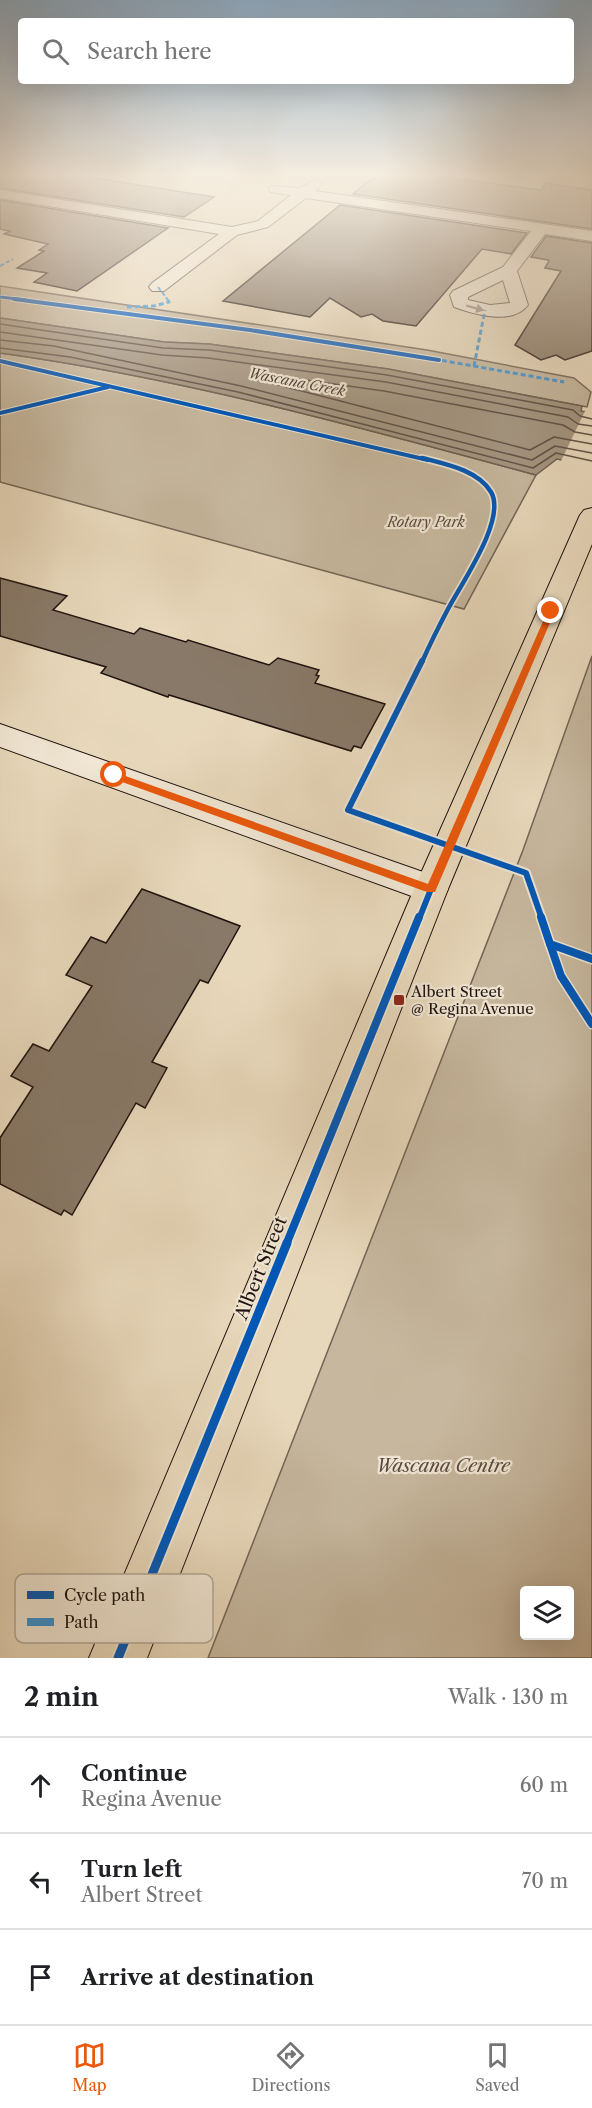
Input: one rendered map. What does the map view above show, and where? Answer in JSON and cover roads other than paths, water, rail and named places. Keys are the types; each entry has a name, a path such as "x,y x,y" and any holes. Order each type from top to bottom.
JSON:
{"main road":[{"name":"Albert Street","path":"152,1574 431,889 592,515"},
{"name":"Albert Street","path":"118,1658 124,1643"}],"street":[{"path":"158,287 205,251"},
{"path":"509,271 524,251"},
{"path":"0,735 431,889"}],"water":[{"name":"Wascana Creek","path":"0,318 164,342 209,344 388,369 582,406 581,411 592,413 592,467 557,459 536,475 270,405 136,376 0,353"}],"place":[{"name":"Albert Street @ Regina Avenue","path":"399,1000"}],"park label":[{"name":"Rotary Park","path":"426,522"},
{"name":"Wascana Centre","path":"443,1466"}]}
